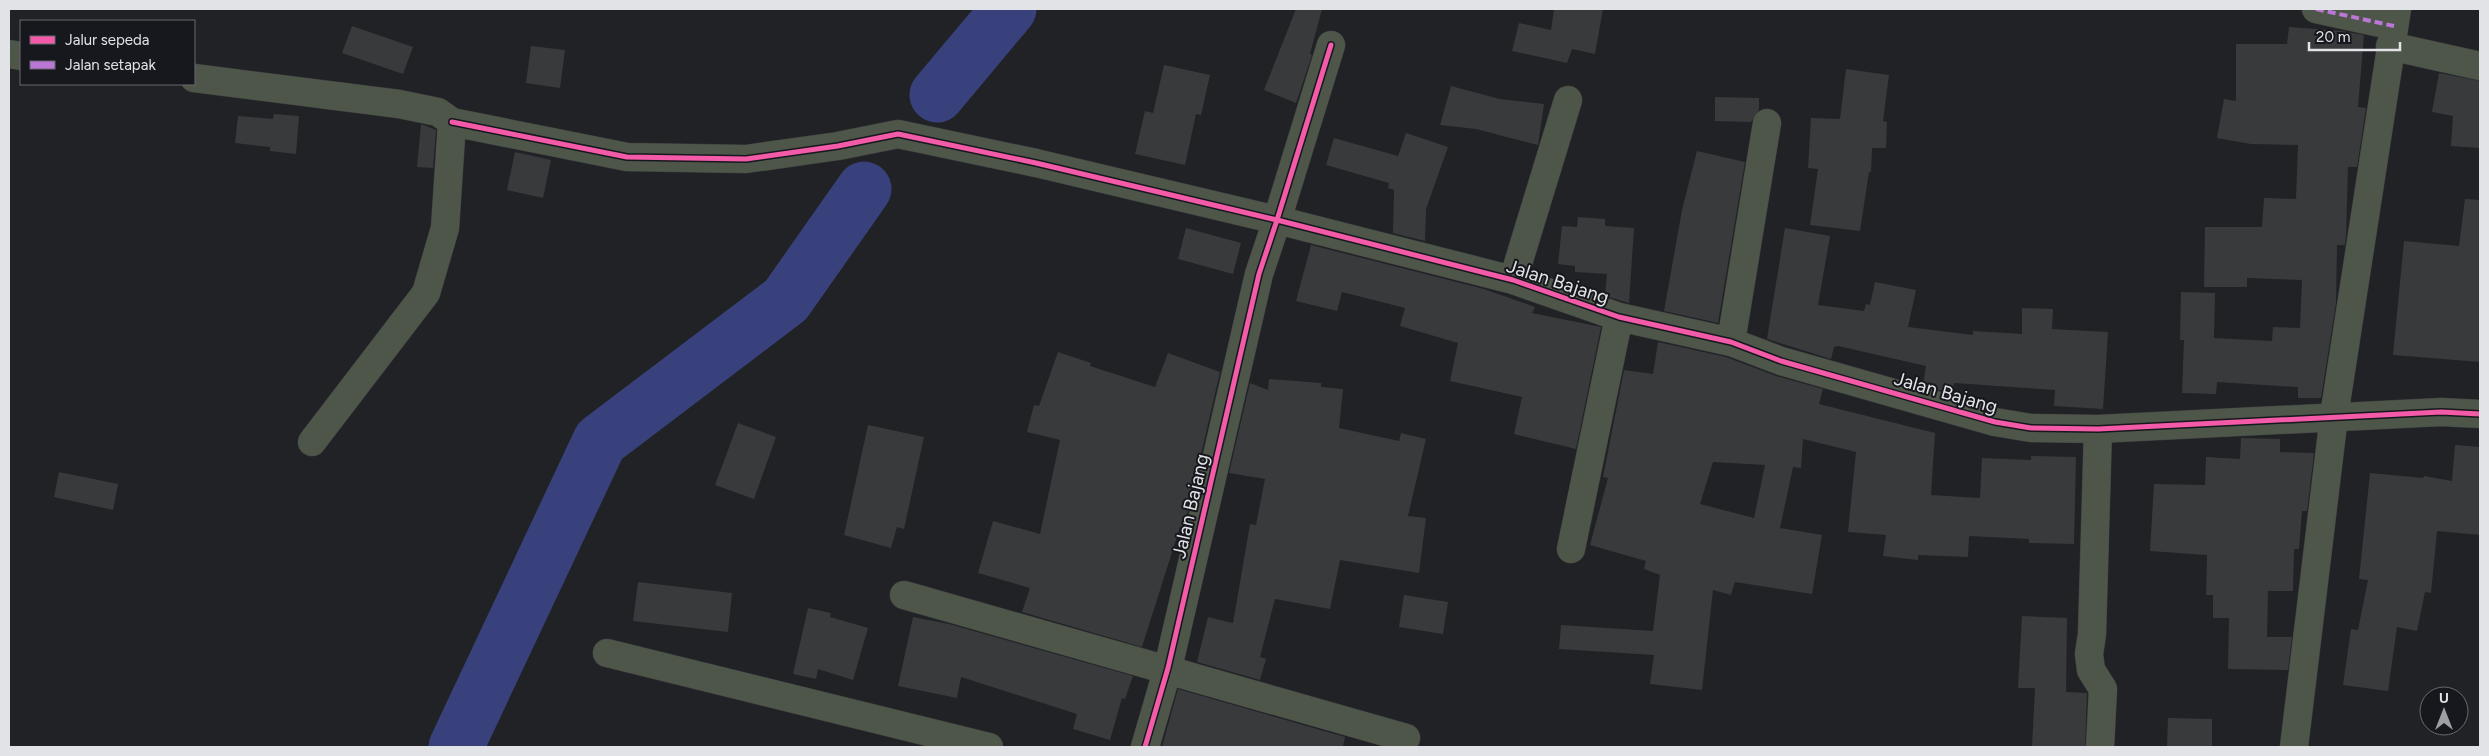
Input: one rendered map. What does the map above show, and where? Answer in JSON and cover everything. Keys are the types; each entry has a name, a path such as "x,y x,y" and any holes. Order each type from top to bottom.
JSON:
{"street":[{"path":"2316,9 2394,27 2480,66"},
{"path":"2294,747 2334,416 2394,27"},
{"path":"195,78 399,104 438,112 452,122 627,157 746,159 838,146 898,134 1036,163 1277,220 1331,45"},
{"path":"1513,280 1568,100"},
{"path":"312,442 426,292 446,228 452,122"},
{"path":"1731,342 1767,123"},
{"name":"Jalan Bajang","path":"1145,747 1168,668 1259,274 1277,220 1513,280 1619,317 1731,342 1781,361 1995,422 2032,428 2098,429 2441,412 2480,414"},
{"path":"1571,549 1619,317"},
{"path":"2098,429 2092,634 2089,654 2091,670 2103,689 2100,747"},
{"path":"904,595 1168,668 1406,738"},
{"path":"607,653 989,747"}],"building":[{"path":"1296,9 1322,9 1310,54 1312,55 1296,103 1264,90"},
{"path":"1554,9 1603,9 1595,54 1572,49 1567,63 1512,51 1519,23 1551,30"},
{"path":"352,26 413,47 403,74 342,53"},
{"path":"2289,27 2342,31 2364,35 2358,107 2366,108 2357,167 2348,167 2345,245 2337,245 2336,303 2321,398 2298,398 2298,387 2217,382 2216,394 2182,393 2184,340 2180,340 2181,292 2215,293 2214,338 2272,341 2273,327 2300,328 2302,280 2247,278 2247,287 2204,287 2205,227 2262,227 2264,198 2296,199 2298,145 2251,144 2217,138 2224,99 2236,101 2236,44 2287,44"},
{"path":"531,46 565,50 560,88 526,83"},
{"path":"1164,65 1210,75 1201,115 1196,114 1185,165 1135,154 1145,111 1153,113"},
{"path":"1846,69 1889,75 1883,121 1887,122 1886,148 1872,148 1871,172 1869,172 1860,231 1810,225 1818,169 1808,168 1811,118 1840,119"},
{"path":"2439,73 2480,81 2480,148 2451,146 2453,116 2432,112"},
{"path":"1451,86 1500,99 1544,104 1538,145 1476,129 1440,125"},
{"path":"1715,97 1759,98 1759,110 1751,122 1715,121"},
{"path":"274,114 299,116 296,154 270,151 270,147 235,143 238,116 273,119"},
{"path":"421,124 436,130 433,168 417,167"},
{"path":"1406,133 1448,147 1426,209 1425,241 1393,233 1394,190 1388,188 1389,183 1326,165 1334,138 1398,156"},
{"path":"1697,151 1745,162 1718,323 1664,311 1682,210"},
{"path":"515,152 551,160 543,198 507,190"},
{"path":"2465,199 2480,200 2480,362 2393,355 2404,241 2459,246"},
{"path":"1578,217 1605,219 1605,226 1634,228 1629,303 1605,296 1607,274 1575,272 1575,266 1558,264 1562,226 1577,227"},
{"path":"1186,228 1241,243 1233,274 1178,259"},
{"path":"1785,228 1830,236 1818,305 1864,311 1866,304 1870,305 1875,282 1916,290 1908,327 1973,335 1973,331 2022,334 2022,308 2053,309 2052,329 2108,332 2103,409 2054,406 2055,390 1954,383 1953,392 1938,390 1923,385 1926,366 1838,346 1834,347 1831,359 1767,339"},
{"path":"1311,245 1484,289 1535,307 1532,313 1601,327 1576,449 1514,434 1522,397 1450,381 1458,343 1400,326 1405,308 1342,292 1337,311 1296,301"},
{"path":"1658,342 1726,357 1776,376 1823,389 1819,404 1935,433 1931,495 1980,498 1982,458 2031,460 2031,456 2076,457 2074,544 2029,543 2029,539 1969,536 1968,557 1918,555 1918,560 1883,556 1886,535 1848,532 1856,452 1803,439 1801,468 1793,467 1780,528 1822,535 1812,594 1735,582 1731,595 1713,590 1702,690 1650,684 1654,655 1559,649 1561,625 1653,631 1660,575 1644,569 1646,561 1590,545 1608,478 1603,477 1624,370 1653,374","holes":["1713,462 1765,465 1754,518 1700,504"]},
{"path":"1058,352 1091,363 1090,366 1155,387 1168,353 1220,372 1184,528 1180,527 1142,647 1022,612 1030,588 978,573 993,521 1040,534 1060,440 1027,432 1034,405 1039,406"},
{"path":"1269,379 1321,383 1321,387 1343,389 1339,428 1399,441 1401,433 1426,439 1408,516 1426,518 1419,573 1340,560 1330,609 1275,599 1260,657 1266,659 1260,680 1197,662 1208,617 1233,623 1250,524 1256,525 1265,479 1229,473 1250,383 1268,390"},
{"path":"738,423 776,437 754,499 715,485"},
{"path":"868,425 924,437 904,529 897,527 891,548 844,535"},
{"path":"2241,438 2280,439 2280,452 2314,453 2307,511 2302,511 2299,549 2294,549 2293,591 2268,591 2267,637 2292,637 2288,670 2228,669 2229,618 2213,618 2213,595 2206,595 2207,555 2150,551 2154,484 2205,485 2206,457 2240,459"},
{"path":"2455,445 2480,447 2480,535 2437,531 2431,593 2425,592 2417,631 2397,627 2388,691 2343,685 2351,629 2358,630 2368,580 2359,579 2370,473 2423,478 2424,476 2452,481"},
{"path":"59,472 118,484 113,510 54,497"},
{"path":"638,582 732,593 728,632 633,621"},
{"path":"1404,595 1448,602 1443,634 1399,627"},
{"path":"808,608 831,613 830,617 868,628 853,680 818,669 816,679 793,674"},
{"path":"2022,616 2067,618 2066,692 2087,693 2085,747 2032,747 2035,688 2018,688"},
{"path":"913,617 949,624 1133,676 1125,699 1122,698 1110,740 1073,729 1077,714 961,677 957,698 898,686"},
{"path":"1178,689 1345,737 1343,747 1162,747"},
{"path":"2168,718 2212,719 2212,747 2167,747"}],"waterway":[{"path":"937,95 1009,9"},
{"path":"456,747 600,441 786,300 864,189"}],"marked path":[{"path":"2316,9 2394,26"}],"cycle path":[{"path":"452,122 627,157 746,159 838,146 898,134 1036,163 1277,220 1331,45"},
{"path":"1145,747 1168,668 1259,274 1277,220 1513,280 1619,317 1731,342 1781,361 1995,422 2031,428 2098,429 2441,412 2480,414"}]}
